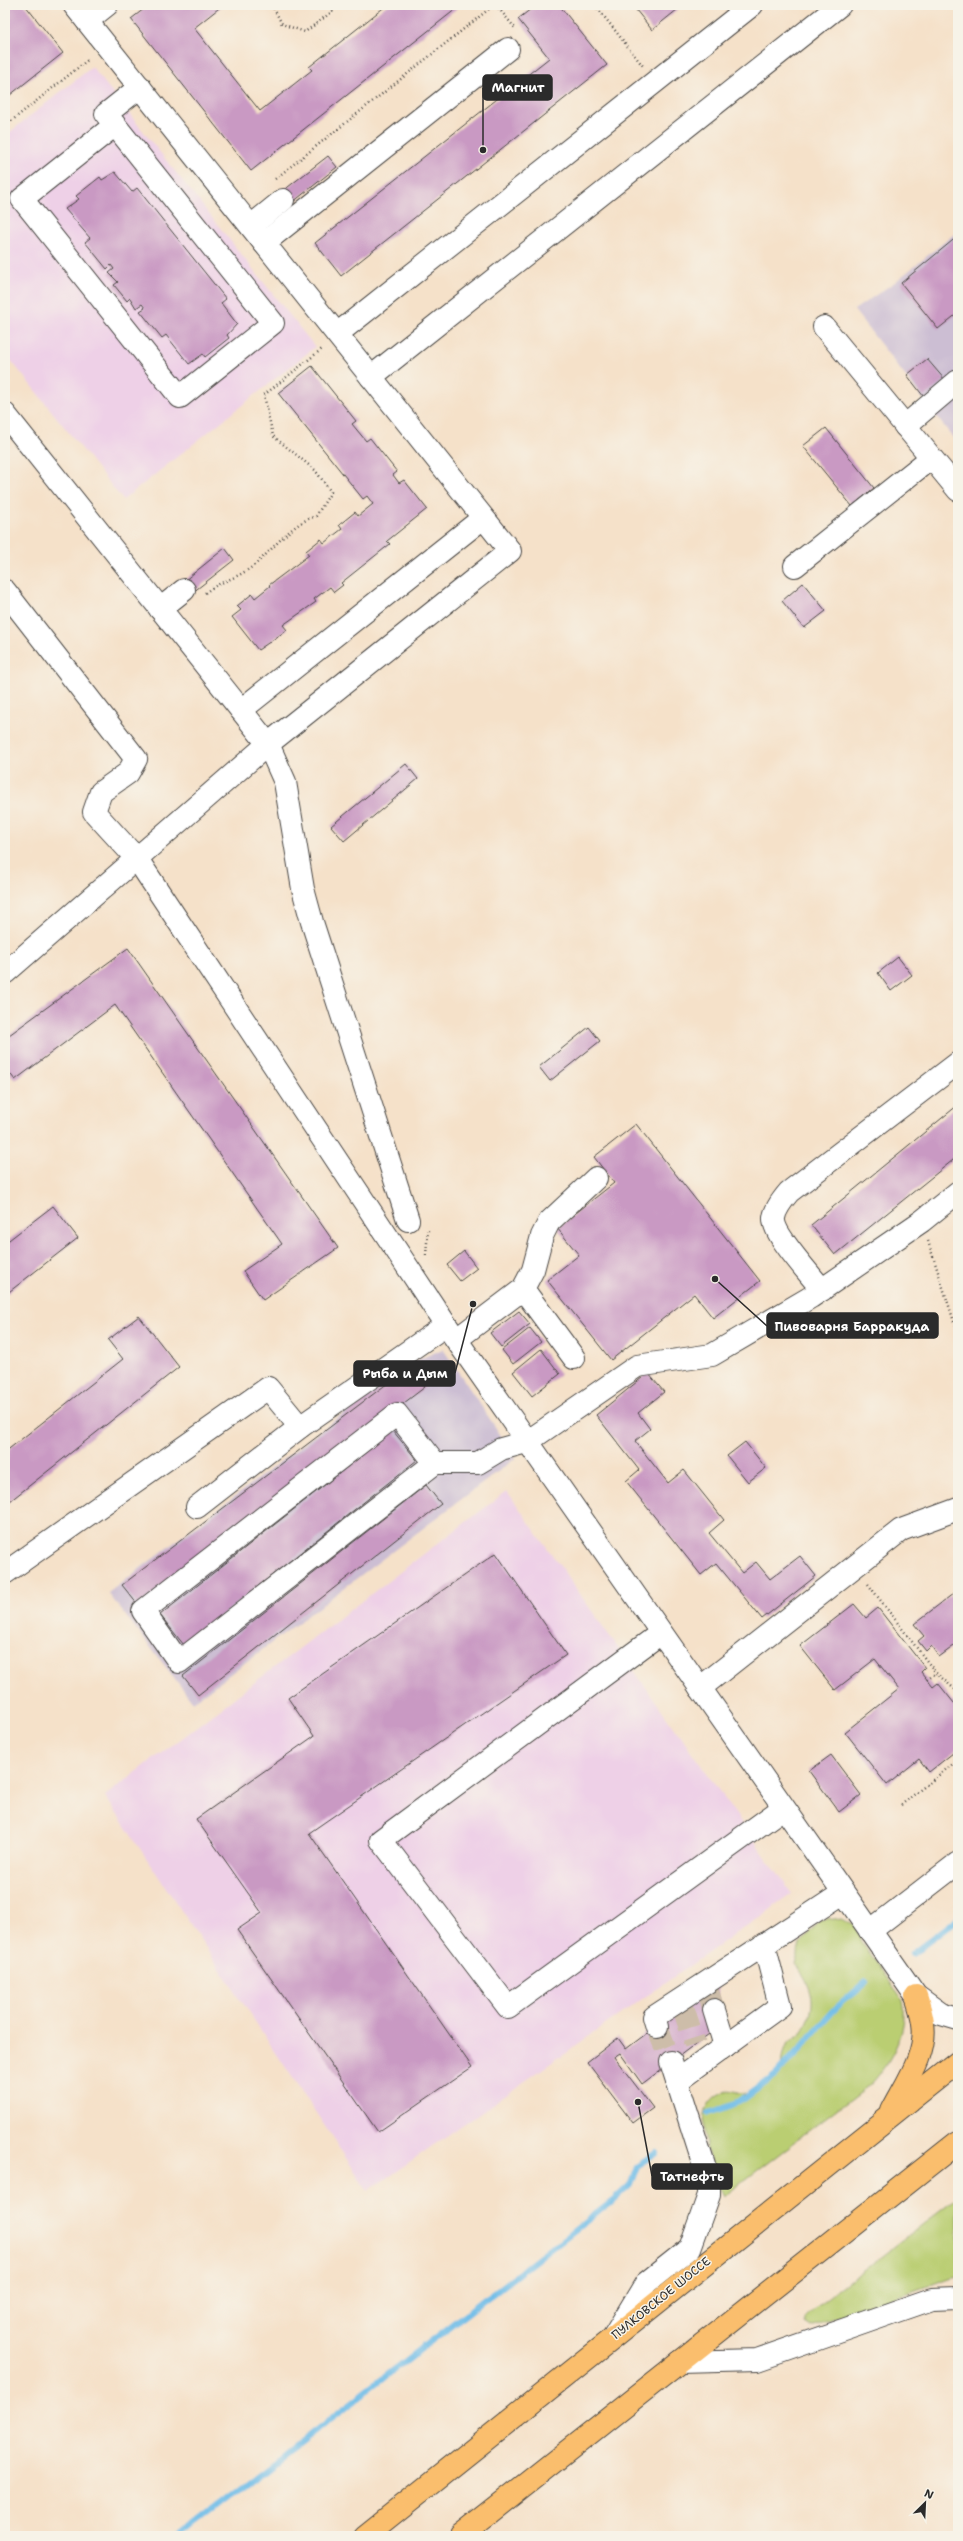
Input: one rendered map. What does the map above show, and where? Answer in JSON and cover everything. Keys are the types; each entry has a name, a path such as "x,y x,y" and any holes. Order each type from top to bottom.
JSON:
{"highway":[{"path":"889,2116 919,2058 923,2042 924,2024 916,1996"},
{"name":"ПУЛКОВСКОЕ ШОССЕ","path":"365,2536 958,2062"},
{"path":"460,2536 958,2142"}],"street":[{"path":"5,973 268,744 510,551 81,13 107,5"},
{"path":"338,335 752,5"},
{"path":"371,377 840,5"},
{"path":"264,243 508,49"},
{"path":"115,125 22,199 180,397 273,323 115,125 106,114 140,87"},
{"path":"251,226 283,200"},
{"path":"824,328 958,490"},
{"path":"905,426 958,381"},
{"path":"5,414 268,744 285,782 303,889 312,922 408,1220"},
{"path":"795,566 931,458"},
{"path":"241,710 483,518"},
{"path":"5,591 136,759 128,773 101,792 94,812 137,859 451,1332 916,1996 941,2014 958,2019"},
{"path":"160,609 193,592"},
{"path":"822,1290 778,1233 774,1219 780,1203 789,1192 958,1063"},
{"path":"197,1506 300,1427 451,1332 523,1289 533,1270 542,1236 549,1222 596,1178"},
{"path":"435,1463 397,1414 144,1611 179,1662 435,1463 478,1463 501,1449 527,1442 637,1366 712,1355 822,1290 922,1221 958,1192"},
{"path":"523,1289 574,1358"},
{"path":"5,1573 268,1388 300,1427"},
{"path":"700,1688 901,1530 958,1509"},
{"path":"661,1633 381,1840 508,2007 783,1808"},
{"path":"870,1931 958,1863"},
{"path":"657,2027 654,2016 681,2003 764,1944 843,1893"},
{"path":"614,2336 646,2283 690,2248 709,2195 709,2181 674,2072 699,2053 725,2046 780,2006 764,1944"},
{"path":"714,2010 725,2046"},
{"path":"680,2362 757,2360 932,2298 955,2296"}],"path":[{"path":"272,5 282,24 305,32 341,5"},
{"path":"268,184 494,5"},
{"path":"595,5 656,81"},
{"path":"5,126 106,45"},
{"path":"193,592 213,586 248,569 285,534 308,519 316,516 332,492 315,470 273,436 264,395 338,335"},
{"path":"922,1221 958,1334"},
{"path":"854,1566 936,1674 958,1692"},
{"path":"927,1680 936,1674"},
{"path":"901,1804 958,1760 953,1753"}],"shaded area":[{"path":"92,67 315,347 123,500 5,353 5,136"},
{"path":"958,231 958,444 854,310 895,282"},
{"path":"443,1349 516,1458 193,1702 108,1593 408,1364"},
{"path":"507,1491 792,1894 368,2191 105,1796"}],"green space":[{"path":"841,1918 855,1925 862,1942 903,2001 903,2023 897,2045 886,2065 872,2083 723,2197 713,2172 705,2140 704,2125 706,2111 712,2099 724,2092 730,2091 742,2094 753,2093 766,2084 782,2069 785,2049 793,2039 800,2035 811,2014 812,1997 810,1989 795,1965 801,1943 820,1921"},
{"path":"958,2197 958,2275 812,2327 806,2323 806,2317 820,2304"}],"building":[{"path":"5,5 25,5 63,53 5,99"},
{"path":"149,5 223,5 194,28 260,111 312,70 309,67 387,5 461,5 251,171 131,19"},
{"path":"536,5 559,5 607,65 341,276 315,243 549,58 518,19"},
{"path":"632,5 683,5 652,30"},
{"path":"328,156 337,167 288,206 279,194"},
{"path":"115,172 132,192 137,188 226,299 221,303 237,324 227,335 229,338 205,357 203,354 189,364 166,335 162,338 140,311 145,308 142,304 136,308 130,298 127,301 114,285 118,282 109,273 114,269 111,265 107,269 85,242 90,238 65,209 79,199 76,196 100,177 102,180"},
{"path":"958,236 958,313 938,329 901,283"},
{"path":"927,359 945,380 924,397 907,375"},
{"path":"312,366 356,421 352,424 366,441 370,438 397,472 393,475 399,483 404,480 427,509 387,541 390,544 341,583 343,585 334,592 330,587 314,599 316,602 283,625 287,630 258,650 232,617 241,610 237,606 252,594 255,598 270,586 269,585 309,555 306,551 321,539 324,543 342,529 339,525 355,512 358,516 373,504 367,496 363,499 278,393"},
{"path":"826,428 874,488 852,506 803,446"},
{"path":"225,548 234,560 188,596 179,585"},
{"path":"803,583 826,611 804,628 782,601"},
{"path":"406,764 418,779 344,841 331,826"},
{"path":"128,948 338,1248 263,1300 243,1271 282,1244 115,1005 15,1080 5,1067 5,1038"},
{"path":"898,957 912,975 891,991 878,973"},
{"path":"589,1027 600,1041 550,1081 539,1067"},
{"path":"958,1105 958,1156 835,1255 811,1225"},
{"path":"636,1124 760,1281 713,1318 694,1294 611,1360 547,1280 579,1255 557,1228 614,1183 594,1157"},
{"path":"53,1206 78,1238 5,1295 5,1243"},
{"path":"464,1251 477,1268 460,1281 447,1265"},
{"path":"519,1311 530,1324 501,1347 490,1333"},
{"path":"139,1316 179,1367 5,1505 5,1452 123,1359 108,1340"},
{"path":"530,1328 541,1342 513,1364 502,1350"},
{"path":"541,1349 560,1374 532,1396 513,1372"},
{"path":"409,1367 425,1387 138,1605 122,1585"},
{"path":"648,1373 664,1392 638,1413 650,1429 635,1441 668,1483 684,1470 724,1520 709,1533 742,1573 756,1562 770,1579 800,1556 816,1576 762,1619 716,1563 701,1575 626,1481 639,1470 596,1415"},
{"path":"393,1431 417,1460 184,1645 160,1615"},
{"path":"745,1442 766,1468 748,1482 727,1456"},
{"path":"426,1485 441,1504 198,1695 183,1676"},
{"path":"496,1553 566,1655 309,1833 472,2067 378,2132 237,1930 262,1913 196,1819 314,1736 288,1698"},
{"path":"958,1590 958,1643 939,1657 931,1646 926,1651 918,1641 924,1636 914,1624"},
{"path":"854,1604 866,1618 878,1608 925,1668 921,1672 933,1687 938,1683 958,1708 958,1749 929,1772 919,1759 887,1785 845,1732 899,1689 875,1659 835,1690 800,1646"},
{"path":"831,1755 861,1795 839,1812 809,1771"},
{"path":"720,1978 712,2032 642,2084 620,2053 614,2057 653,2108 633,2123 587,2062 618,2038 626,2049"}],"waterway":[{"path":"912,1954 958,1919"},
{"path":"709,2113 740,2102 776,2075 837,2007 866,1982"},
{"path":"179,2536 615,2199 630,2185 637,2166 657,2153"}],"tunnel":[{"path":"707,1988 714,2010"},
{"path":"683,2007 695,2044"},
{"path":"657,2027 671,2062"}],"place":[{"name":"Магнит","path":"483,150"},
{"name":"Пивоварня Барракуда","path":"715,1279"},
{"name":"Рыба и Дым","path":"473,1304"},
{"name":"Татнефть","path":"638,2102"}]}
